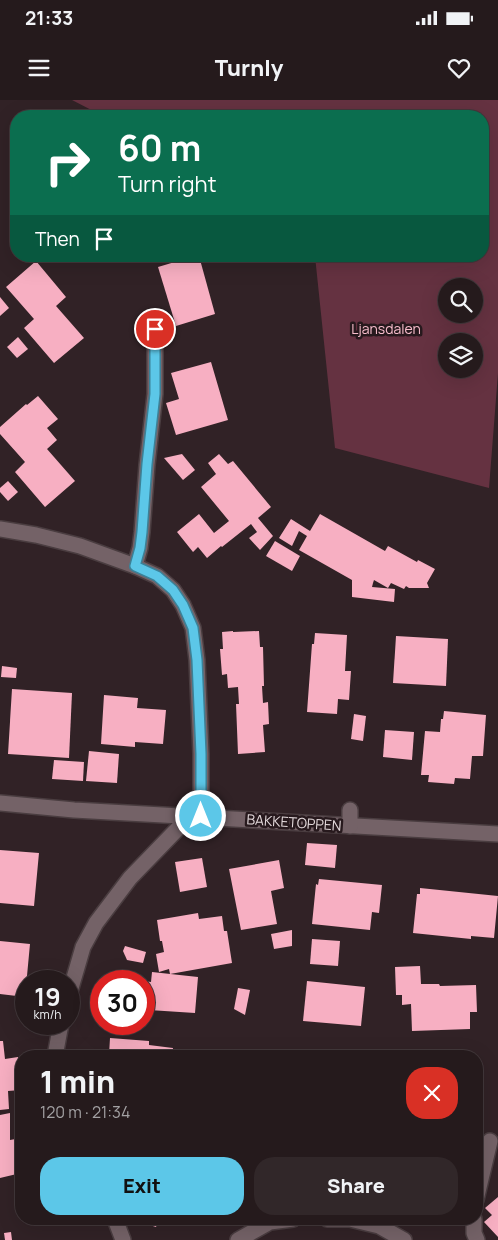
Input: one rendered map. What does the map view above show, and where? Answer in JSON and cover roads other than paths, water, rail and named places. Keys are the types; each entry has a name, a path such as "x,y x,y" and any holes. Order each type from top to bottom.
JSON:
{"street":[{"path":"135,566 142,532 155,394 155,329"},
{"path":"0,529 36,535 80,546 157,576 173,590 183,605 193,628 197,660 201,754 196,816 130,878 96,923 83,947 76,970"},
{"name":"BAKKETOPPEN","path":"0,803 74,810 498,834"},
{"path":"350,810 350,826"},
{"path":"56,1050 59,1035"},
{"path":"483,1170 490,1141"},
{"path":"118,1225 123,1240"},
{"path":"238,1240 265,1225"},
{"path":"375,1225 404,1240"},
{"path":"474,1225 474,1233 477,1240"}],"park label":[{"name":"Ljansdalen","path":"386,328"}]}
